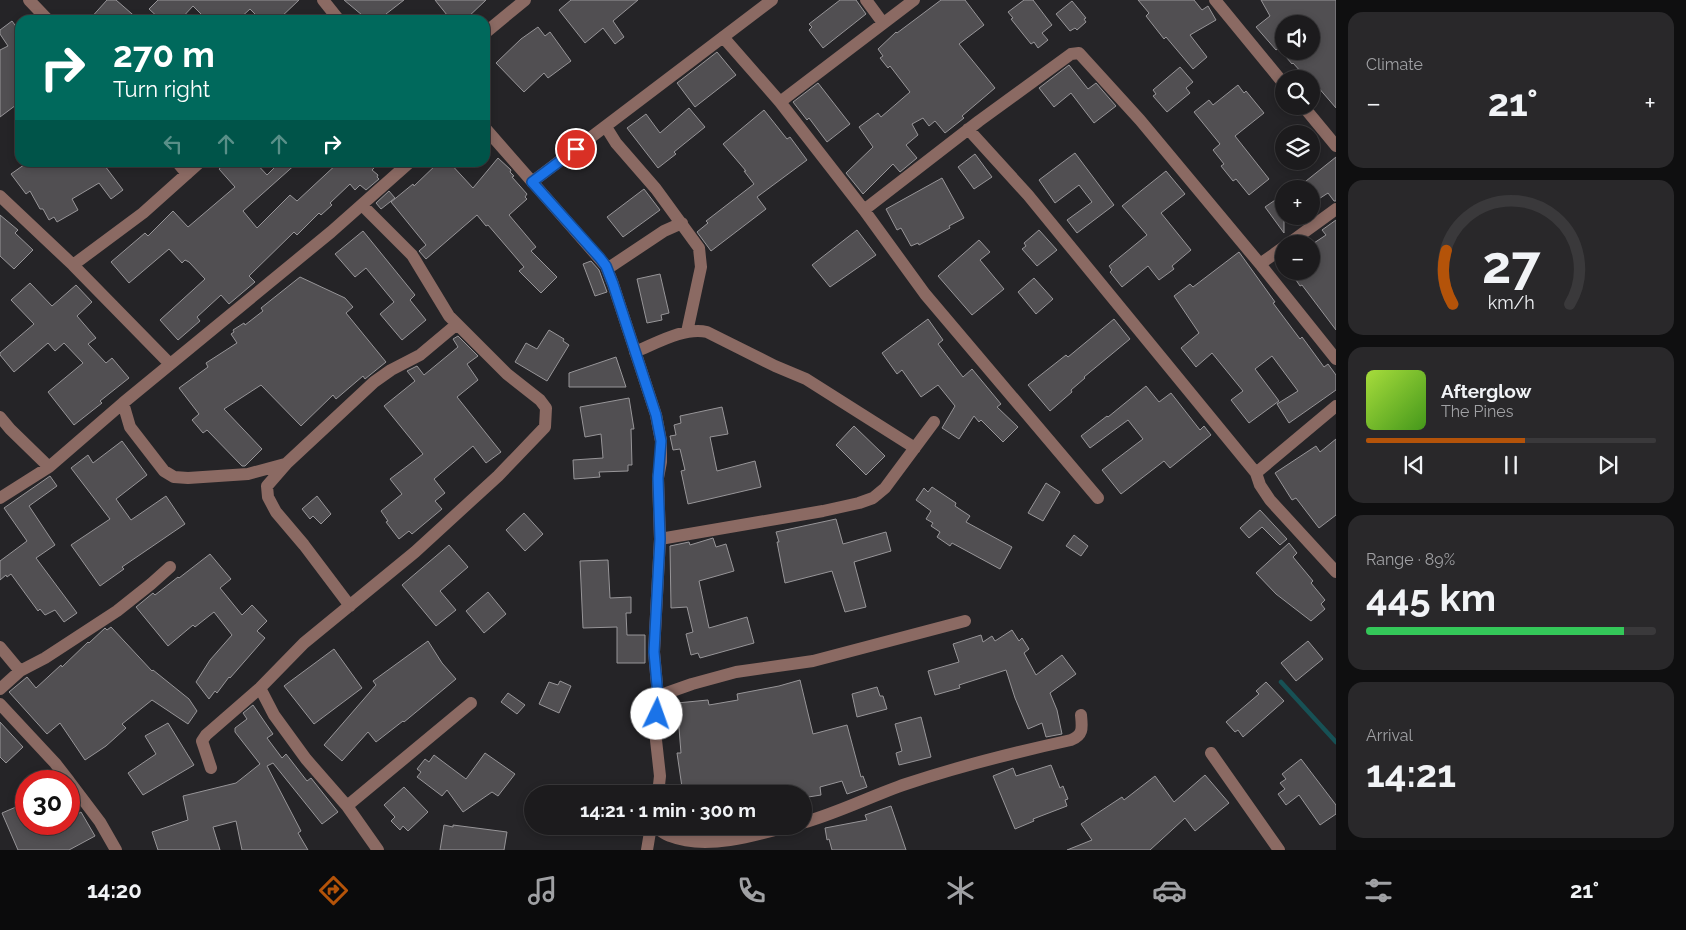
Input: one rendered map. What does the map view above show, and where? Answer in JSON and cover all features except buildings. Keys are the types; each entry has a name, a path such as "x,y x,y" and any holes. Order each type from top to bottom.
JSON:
{"street":[{"path":"30,0 44,15"},
{"path":"324,0 335,15"},
{"path":"490,29 526,0"},
{"path":"532,182 772,0"},
{"path":"866,0 884,23"},
{"path":"780,102 914,0"},
{"path":"1215,0 1275,73"},
{"path":"723,37 780,102 864,210 925,294 1098,498"},
{"path":"864,210 968,129 1071,54 1079,53 1140,120 1336,359"},
{"path":"1310,115 1336,146"},
{"path":"606,127 616,143 682,222 699,248 701,258 699,278 687,332"},
{"path":"968,129 1028,195 1256,473 1260,485 1270,500 1336,572"},
{"path":"490,134 600,258 607,269 656,415 661,441 658,478 660,539 654,652 658,696 655,731 660,776 659,785"},
{"path":"181,167 187,174"},
{"path":"73,265 143,213 195,167"},
{"path":"0,498 49,467 106,417 331,232 404,167"},
{"path":"0,196 73,265 170,364"},
{"path":"211,768 202,741 206,735 260,688 304,644 414,552 498,476 545,427 546,408 540,400 507,374 449,316 412,255 362,205"},
{"path":"1300,235 1336,209"},
{"path":"607,269 664,231 682,222"},
{"path":"1260,264 1275,253"},
{"path":"350,606 304,545 279,516 269,500 268,484 287,463 374,382 390,370 420,355 457,324"},
{"path":"635,352 687,332 700,331 714,335 775,366 806,379 916,448"},
{"path":"123,403 130,427 164,471 174,477 188,478 248,474 287,463"},
{"path":"1256,473 1336,406"},
{"path":"0,417 49,467"},
{"path":"106,417 130,427"},
{"path":"660,539 859,503 880,494 934,422"},
{"path":"0,688 20,670 45,658 117,611 170,567"},
{"path":"658,696 736,672 813,661 965,621"},
{"path":"0,647 20,670"},
{"path":"260,688 274,715 306,758 347,806 378,850"},
{"path":"347,806 471,703"},
{"path":"0,704 60,770"},
{"path":"812,820 855,805 906,784 981,762 1071,740 1078,737 1082,732 1082,715"},
{"path":"1212,753 1279,850"},
{"path":"80,796 100,822 116,850"},
{"path":"647,850 650,835"},
{"path":"668,835 704,842 726,841 751,835"}],"waterway":[{"path":"1281,682 1336,742"}],"route":[{"path":"576,149 532,182 606,266 656,415 661,441 661,462 658,478 660,539 654,652 658,696 657,714"}]}
